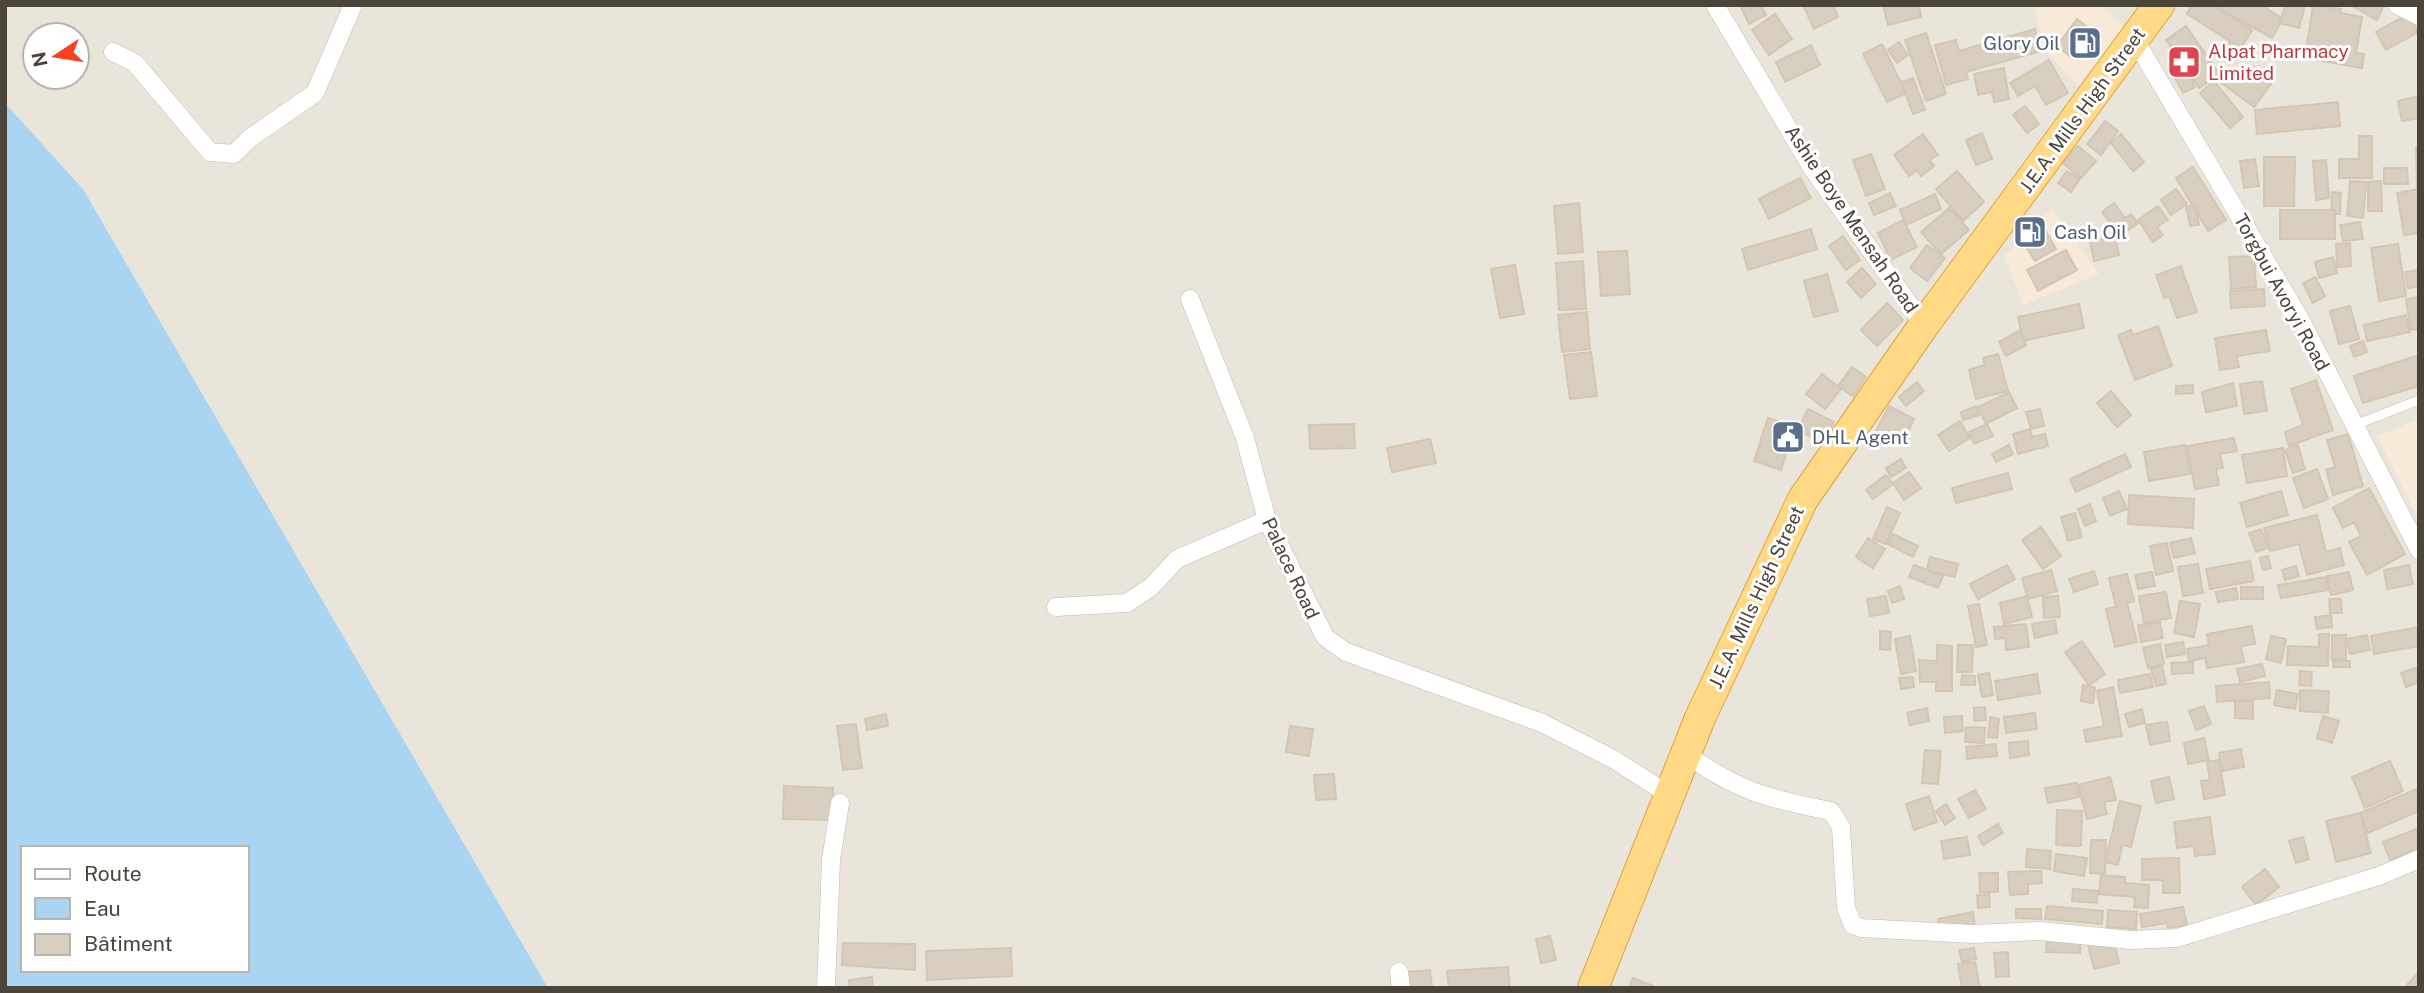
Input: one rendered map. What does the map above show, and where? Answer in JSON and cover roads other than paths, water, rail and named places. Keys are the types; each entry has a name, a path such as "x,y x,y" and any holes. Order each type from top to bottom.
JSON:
{"highway":[{"name":"J.E.A. Mills High Street","path":"1592,988 1685,753 1803,499 1924,325 2159,5"}],"street":[{"path":"113,52 135,63 210,152 234,154 250,138 315,93 353,5"},
{"name":"Ashie Boye Mensah Road","path":"1716,5 1812,169 1924,325"},
{"path":"2398,5 2419,16"},
{"name":"Torgbui Avoryi Road","path":"2135,40 2299,317 2419,550"},
{"name":"Palace Road","path":"1190,299 1245,438 1267,520 1325,637 1346,652 1542,723 1614,758 1668,794"},
{"path":"1056,607 1127,603 1151,587 1177,559 1267,520"},
{"path":"1685,753 1733,786 1760,796 1831,811 1837,817 1846,908 1853,925 1861,928 1973,934 2040,931 2131,940 2177,938 2379,876 2419,859"},
{"path":"826,988 831,860 840,803"}],"lane":[{"path":"2355,425 2419,400"}],"water":[{"path":"5,103 83,189 548,988 5,988"}],"place":[{"name":"Glory Oil","path":"2085,43"},
{"name":"Alpat Pharmacy Limited","path":"2184,62"},
{"name":"Cash Oil","path":"2030,232"},
{"name":"DHL Agent","path":"1788,437"}]}
